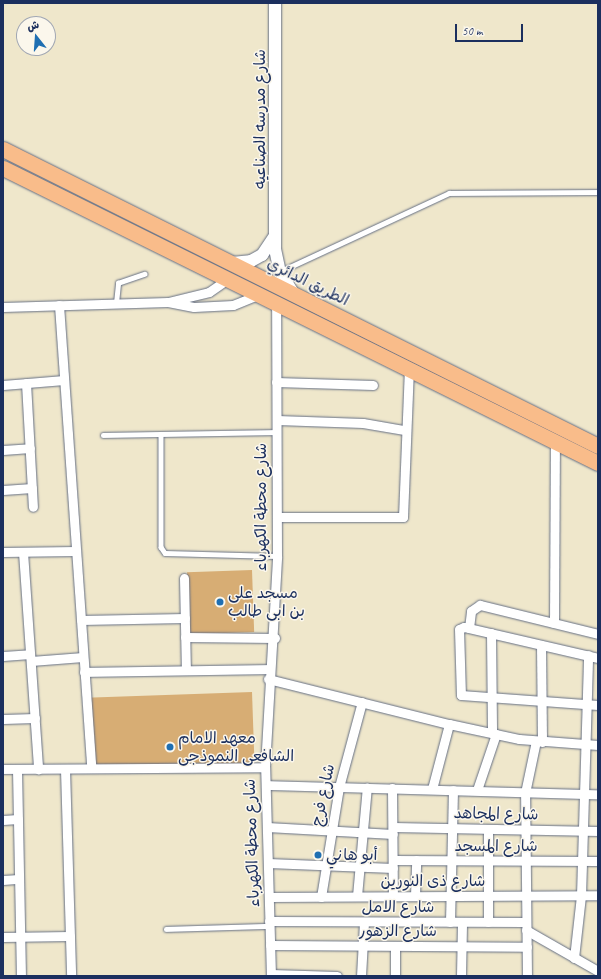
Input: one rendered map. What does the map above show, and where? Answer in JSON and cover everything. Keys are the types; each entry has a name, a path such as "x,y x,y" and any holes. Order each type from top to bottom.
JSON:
{"highway":[{"name":"الطريق الدائري","path":"3,149 226,263 294,294 598,446"},
{"name":"الطريق الدائري","path":"3,168 226,280 276,301 502,417 598,463"},
{"path":"502,417 510,402"}],"street":[{"name":"شارع مدرسه الصناعيه","path":"275,3 276,235 280,272 294,294"},
{"path":"226,263 238,264 256,258 270,246 276,235"},
{"path":"168,302 209,292 226,280"},
{"path":"3,306 168,302 194,307 233,306 260,294"},
{"name":"شارع محطة الكهرباء","path":"271,975 265,767 268,679 275,638 277,556 276,301"},
{"path":"59,305 91,768"},
{"path":"277,518 403,516 404,430 409,370"},
{"path":"3,385 64,380"},
{"path":"276,382 373,385"},
{"path":"26,383 34,508"},
{"path":"277,420 363,423 404,430"},
{"path":"554,623 555,443"},
{"path":"3,450 30,448"},
{"path":"3,490 32,488"},
{"path":"3,552 76,551"},
{"path":"23,552 38,769"},
{"path":"184,578 186,670"},
{"path":"469,628 472,611 480,605 598,634"},
{"path":"81,620 185,618"},
{"path":"598,658 469,628 459,629 459,693 491,698 598,705"},
{"path":"477,790 494,733 491,698 491,633"},
{"path":"185,637 275,638"},
{"path":"527,976 524,861 525,793 539,741 541,645"},
{"path":"3,656 30,658 83,657"},
{"path":"574,958 581,896 588,656"},
{"path":"84,672 269,669"},
{"path":"268,679 449,724 539,741 598,745"},
{"name":"شارع فرج","path":"320,897 339,787 362,702"},
{"path":"3,719 34,718"},
{"path":"432,789 449,724"},
{"path":"3,769 265,767"},
{"path":"65,768 71,976"},
{"path":"17,769 21,976"},
{"path":"266,785 598,794"},
{"path":"357,896 367,787"},
{"path":"392,788 393,896"},
{"path":"450,922 453,790"},
{"path":"3,820 18,819"},
{"name":"شارع المجاهد","path":"267,827 363,832 452,828 598,830"},
{"path":"488,829 488,922"},
{"path":"415,896 416,860"},
{"name":"شارع المسجد","path":"268,863 360,866 393,864 416,860 598,861"},
{"path":"3,880 19,879"},
{"name":"شارع ذى النورين","path":"269,897 598,896"},
{"path":"361,976 364,922"},
{"path":"461,976 462,922"},
{"name":"شارع الامل","path":"270,924 488,922 526,926"},
{"path":"526,926 574,958 598,971"},
{"path":"3,937 70,936"},
{"name":"شارع الزهور","path":"270,945 526,948"},
{"path":"395,946 395,976"},
{"path":"271,975 337,976"}],"lane":[{"path":"280,272 449,192 598,192"},
{"path":"116,303 118,283 144,274"},
{"path":"103,435 277,432"},
{"path":"161,434 161,547 165,553 277,556"},
{"path":"166,929 270,924"}],"building":[{"name":"مسجد على بن ابى طالب","path":"252,570 254,632 189,634 187,572"},
{"name":"معهد الامام الشافعى النموذجى","path":"252,692 255,765 89,771 86,698"}],"place":[{"name":"مسجد على بن ابى طالب","path":"220,602"},
{"name":"معهد الامام الشافعى النموذجى","path":"170,747"},
{"name":"أبو هاني","path":"318,855"}]}
